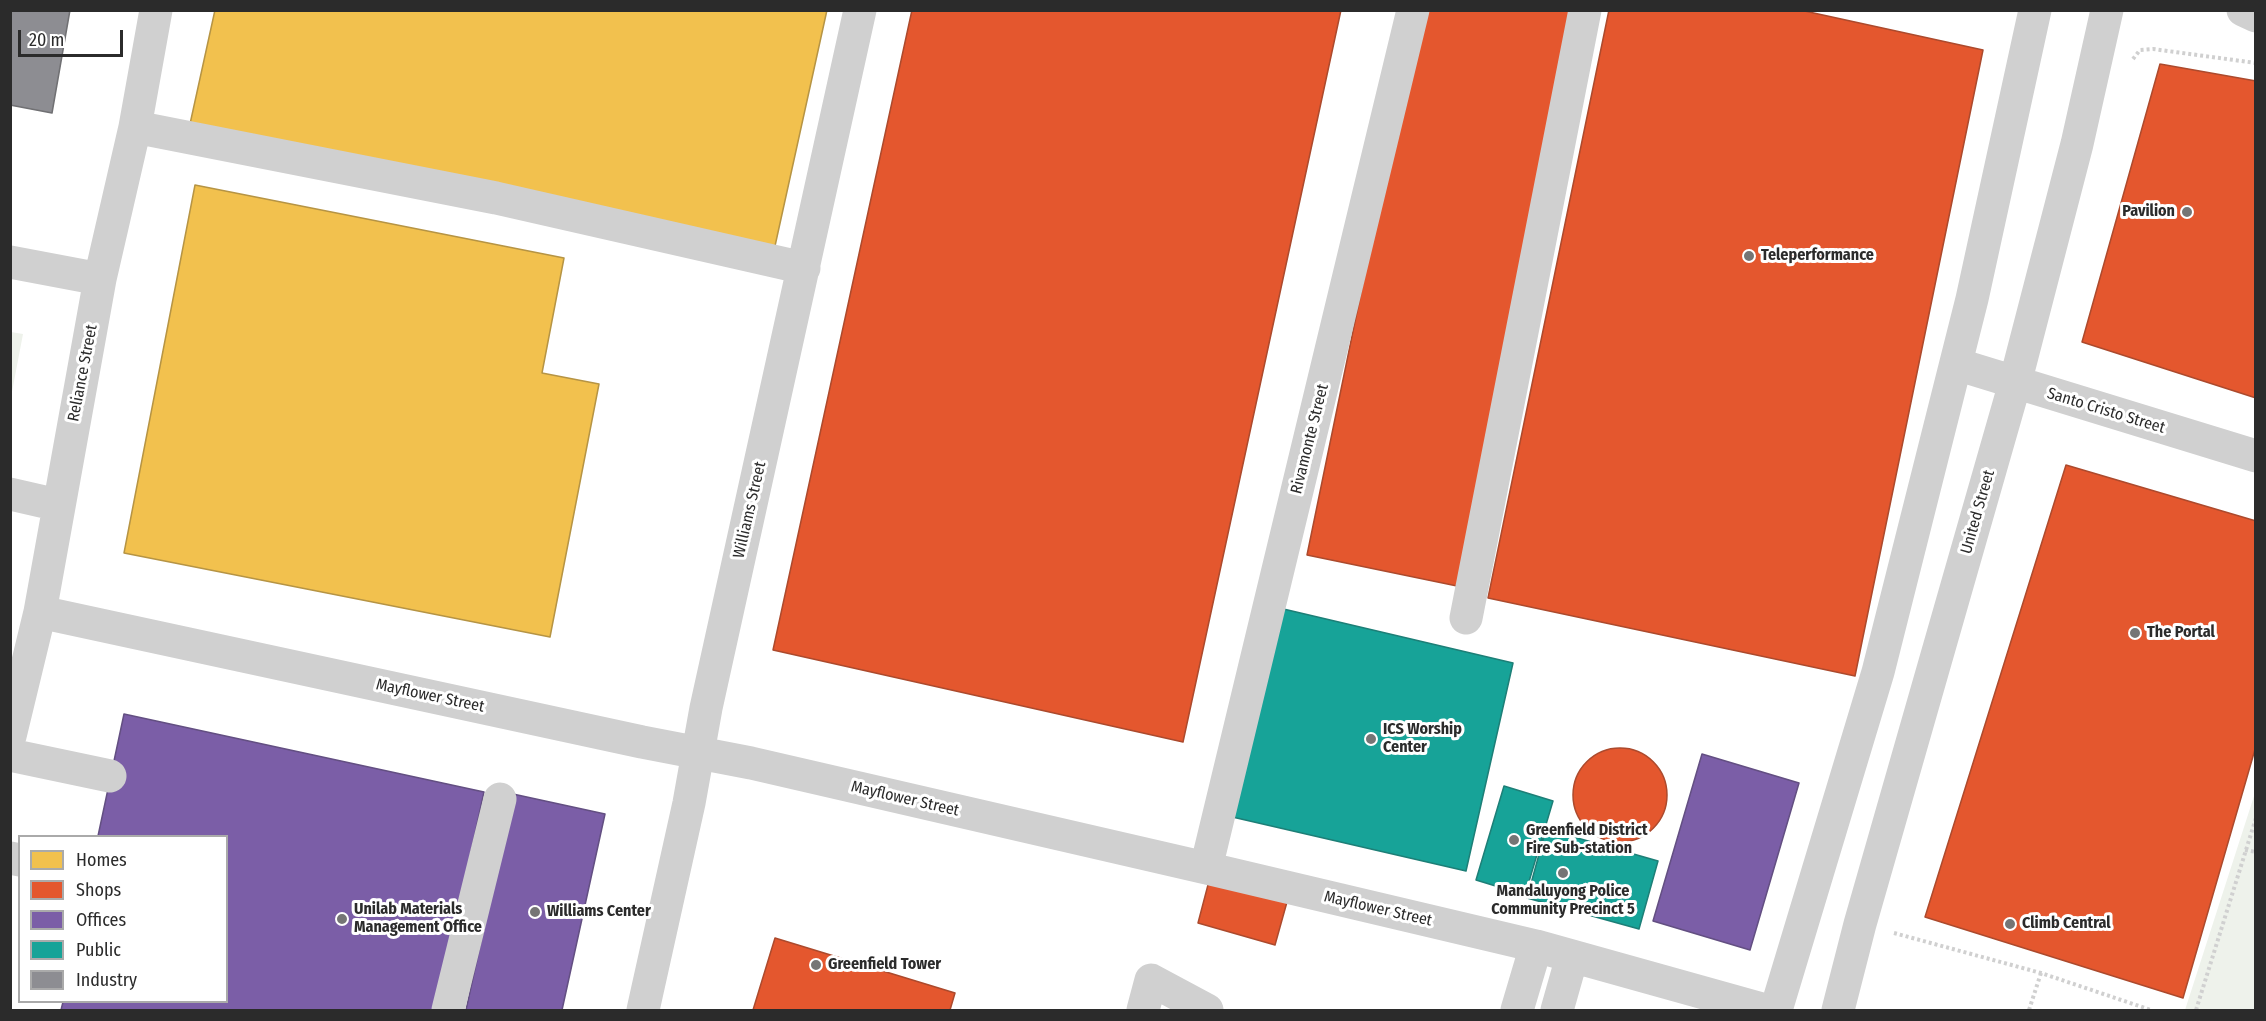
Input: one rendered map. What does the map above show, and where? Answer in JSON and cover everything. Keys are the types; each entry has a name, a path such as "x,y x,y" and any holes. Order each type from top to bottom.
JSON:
{"street":[{"name":"Reliance Street","path":"10,736 40,612 100,279 135,127 156,10"},
{"name":"Williams Street","path":"644,1011 689,803 696,754 860,10"},
{"name":"Rivamonte Street","path":"1206,868 1413,10"},
{"path":"1466,618 1585,10"},
{"path":"1776,1011 1867,669 1956,364 2008,141 2035,10"},
{"path":"2243,10 2256,16"},
{"name":"United Street","path":"1838,1011 1860,924 2015,383 2077,144 2104,12"},
{"path":"135,127 496,198 804,268"},
{"path":"10,262 100,279"},
{"name":"Santo Cristo Street","path":"1956,364 2256,456"},
{"path":"10,494 58,505"},
{"name":"Mayflower Street","path":"40,612 696,754 751,763 1206,868 1536,946 1716,995 1765,1011"},
{"path":"10,755 110,777"},
{"path":"448,1011 500,799"},
{"path":"1517,1011 1536,946"},
{"path":"1557,1011 1572,957"},
{"path":"1143,1011 1151,980 1207,1011"}],"path":[{"path":"2133,60 2140,50 2153,49 2256,63"},
{"path":"2196,1011 2256,818"},
{"path":"2245,850 2256,852"},
{"path":"1860,924 2042,973 2151,1011"},
{"path":"2029,1011 2042,973"}],"shaded area":[{"path":"10,332 23,334 11,397"},
{"path":"2255,793 2255,1010 2185,1010"}],"building: Homes":[{"path":"215,10 827,10 775,246 190,124"},
{"path":"195,185 564,258 542,373 599,384 550,637 124,553"}],"building: Shops":[{"path":"912,10 1341,10 1183,742 773,650"},
{"path":"1419,10 1576,10 1457,586 1307,555"},
{"name":"Teleperformance","path":"1609,10 1800,10 1983,50 1855,676 1488,598"},
{"name":"Pavilion","path":"2160,64 2256,81 2256,398 2082,342"},
{"name":"The Portal","path":"2066,465 2256,521 2256,746 2183,998 1925,917"},
{"path":"1620,748 1638,752 1653,762 1663,777 1667,795 1663,813 1653,828 1638,838 1620,842 1602,838 1587,828 1577,813 1573,795 1577,777 1587,762 1602,752"},
{"path":"1209,881 1287,902 1275,945 1198,923"},
{"name":"Greenfield Tower","path":"775,938 955,993 950,1010 753,1010"}],"building: Offices":[{"name":"Unilab Materials Management Office","path":"124,714 484,792 437,1010 61,1010 63,1003 228,1003 228,835 98,835"},
{"path":"1702,754 1799,783 1750,950 1653,921"},
{"name":"Williams Center","path":"513,794 605,814 562,1010 466,1010"}],"building: Public":[{"name":"ICS Worship Center","path":"1275,607 1513,663 1466,871 1228,816"},
{"name":"Greenfield District Fire Sub-station","path":"1504,786 1553,801 1525,895 1476,880"},
{"path":"1546,829 1658,861 1639,929 1527,898"}],"building: Industry":[{"path":"10,10 70,10 52,113 10,105"}],"place":[{"name":"Pavilion","path":"2187,212"},
{"name":"Teleperformance","path":"1749,256"},
{"name":"The Portal","path":"2135,633"},
{"name":"ICS Worship Center","path":"1371,739"},
{"name":"Greenfield District Fire Sub-station","path":"1514,840"},
{"name":"Mandaluyong Police Community Precinct 5","path":"1563,873"},
{"name":"Williams Center","path":"535,912"},
{"name":"Unilab Materials Management Office","path":"342,919"},
{"name":"Climb Central","path":"2010,924"},
{"name":"Greenfield Tower","path":"816,965"}]}
